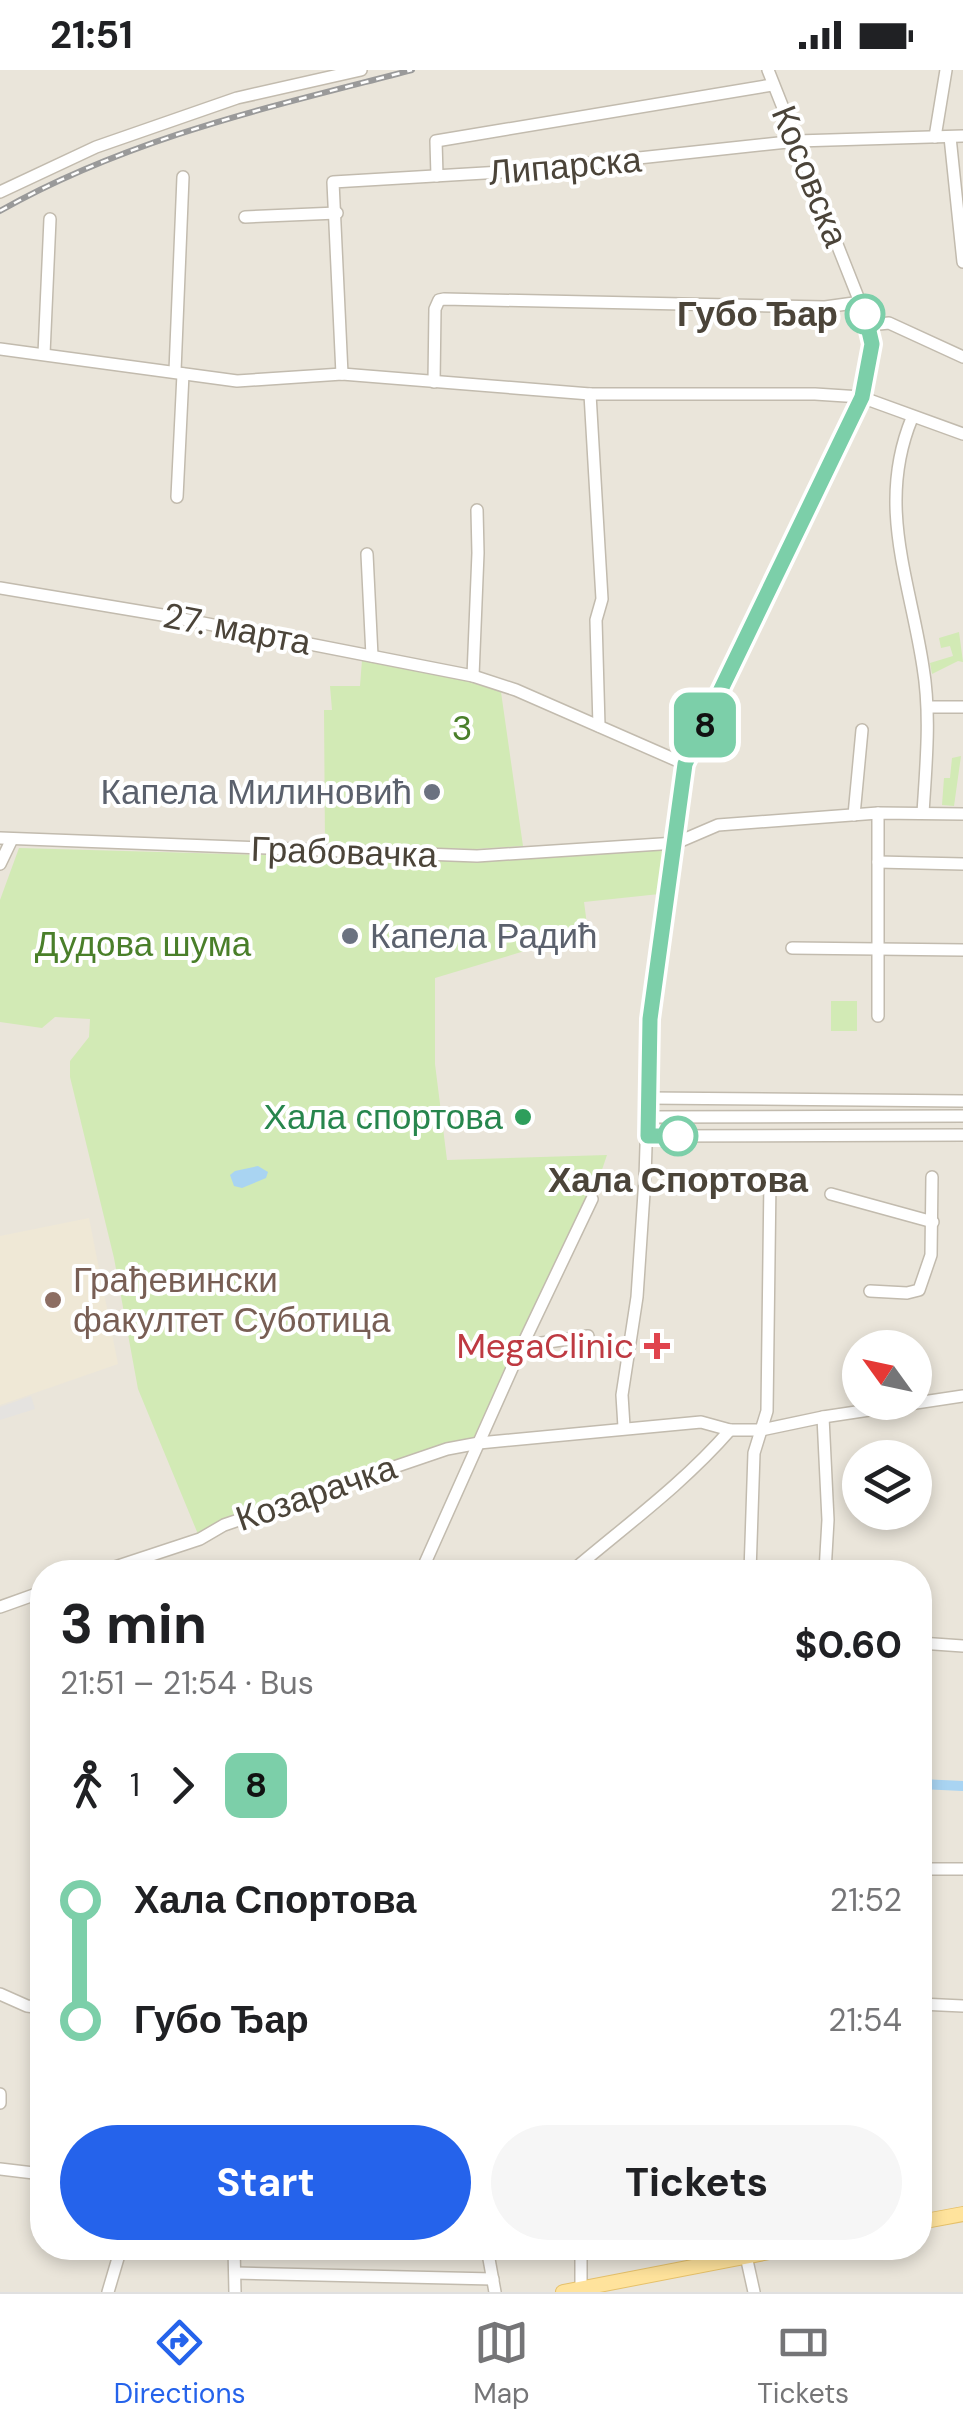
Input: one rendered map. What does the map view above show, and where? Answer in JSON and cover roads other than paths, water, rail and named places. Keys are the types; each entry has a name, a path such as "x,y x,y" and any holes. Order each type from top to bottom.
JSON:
{"main road":[{"path":"932,2220 963,2214"},
{"path":"570,2291 726,2260"}],"street":[{"path":"0,192 96,146 237,98 362,70"},
{"name":"Косовска","path":"624,1427 622,1395 638,1298 648,1136 650,1019 685,764 862,397 871,360 870,324 768,70"},
{"path":"935,137 935,118 946,70"},
{"path":"437,176 436,141 772,85"},
{"path":"956,137 963,262"},
{"name":"Липарска","path":"337,213 333,182 610,162 797,142 956,137"},
{"path":"177,497 183,178"},
{"path":"245,217 337,213 342,374"},
{"path":"44,354 50,219"},
{"path":"434,382 438,300 825,307 860,302"},
{"path":"870,324 889,323 963,357"},
{"path":"0,349 237,382 342,374 590,394 862,397 963,434"},
{"path":"590,394 602,600 596,620 599,726"},
{"path":"912,418 895,496 896,534 928,707 923,813"},
{"path":"473,676 477,510"},
{"path":"368,554 372,656"},
{"name":"27. марта","path":"0,588 162,614 473,676 516,690 685,764"},
{"path":"928,707 963,707"},
{"path":"854,816 862,730"},
{"path":"878,814 878,1016"},
{"name":"Грабовачка","path":"0,864 6,838 477,856 676,843 718,826 878,814 963,814"},
{"path":"878,862 963,864"},
{"path":"792,948 963,950"},
{"path":"648,1098 963,1101"},
{"path":"648,1117 963,1116"},
{"path":"648,1136 963,1135"},
{"path":"870,1291 908,1294 919,1290 932,1255 932,1177"},
{"path":"750,1560 754,1453 767,1410 770,1179"},
{"path":"832,1194 932,1222"},
{"path":"426,1560 592,1199"},
{"path":"522,1346 588,1336"},
{"name":"Козарачка","path":"136,1560 200,1539 224,1525 447,1449 624,1427 702,1422 730,1430 761,1430 963,1396"},
{"path":"824,1417 826,1560"},
{"path":"586,1560 656,1502 730,1430"},
{"path":"0,1607 30,1596"},
{"path":"932,1644 963,1646"},
{"path":"932,1869 963,1870"},
{"path":"0,1994 30,2006"},
{"path":"932,2005 963,2006"},
{"path":"0,2094 0,2103"},
{"path":"0,2169 30,2173"},
{"path":"108,2292 117,2260"},
{"path":"234,2260 235,2292"},
{"path":"235,2273 494,2285 489,2260"},
{"path":"570,2291 577,2260"},
{"path":"747,2260 754,2292"}],"water":[{"path":"258,1166 268,1172 266,1178 242,1188 234,1186 230,1175"}],"waterway":[{"path":"932,1785 963,1786"}],"railway":[{"path":"0,211 99,163 150,144 412,70"}],"place":[{"name":"Губо Ђар","path":"865,314"},
{"name":"Капела Милиновић","path":"432,792"},
{"name":"Капела Радић","path":"350,936"},
{"name":"Хала спортова","path":"523,1117"},
{"name":"Хала Спортова","path":"678,1136"},
{"name":"Грађевински факултет Суботица","path":"53,1300"},
{"name":"MegaClinic","path":"657,1346"}],"park label":[{"name":"3","path":"462,728"},
{"name":"Дудова шума","path":"143,944"}]}
